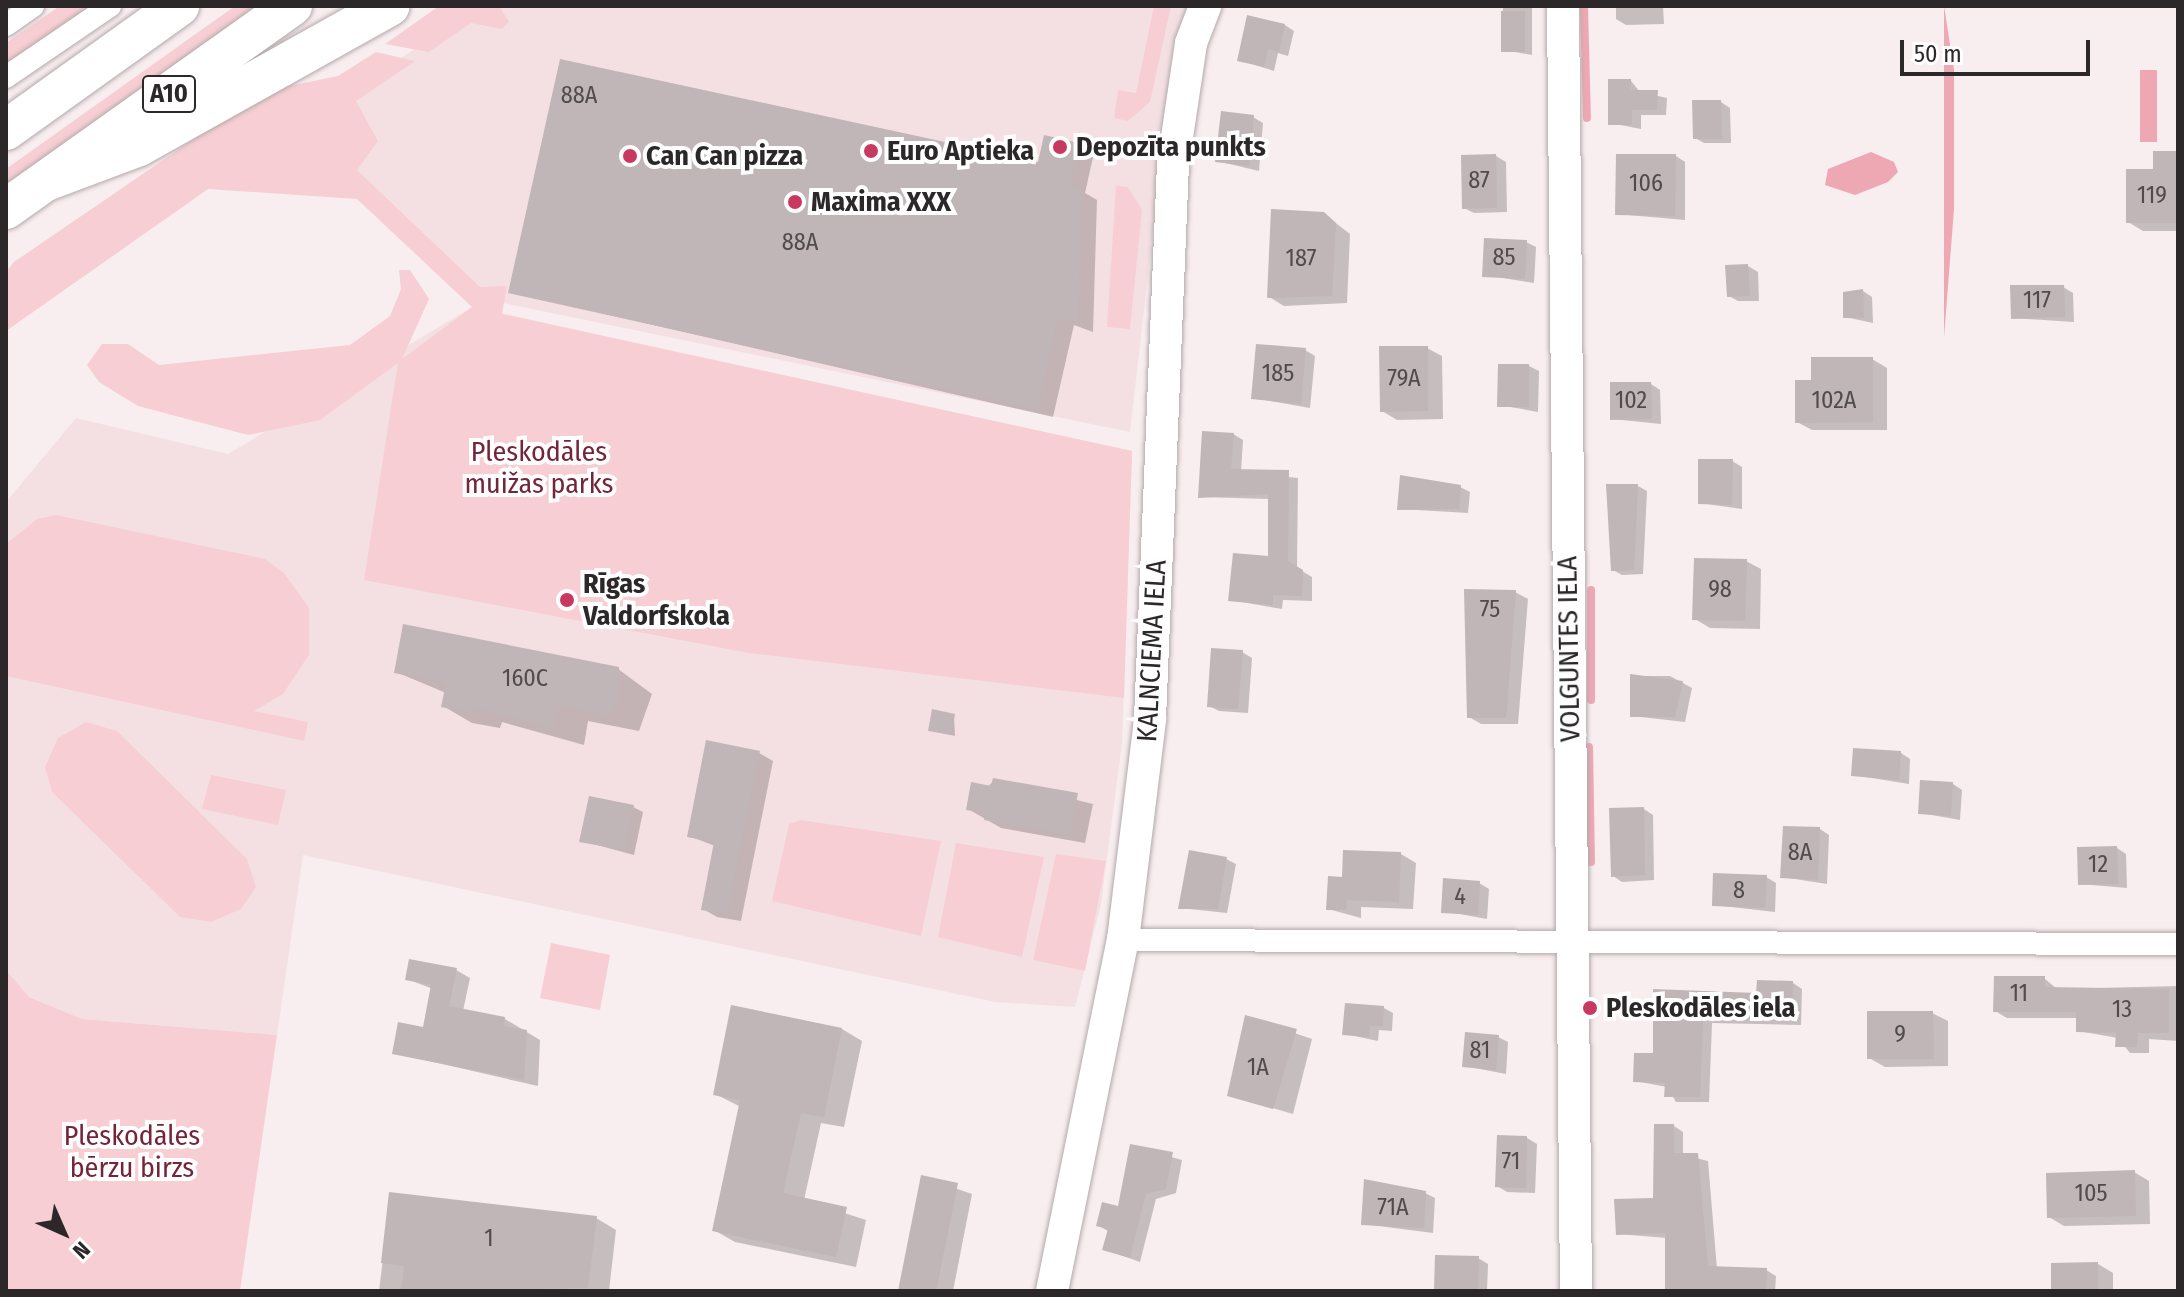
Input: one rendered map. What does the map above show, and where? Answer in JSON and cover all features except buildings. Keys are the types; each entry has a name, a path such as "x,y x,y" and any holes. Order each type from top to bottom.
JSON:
{"highway":[{"name":"A10","path":"6,130 179,6"},
{"name":"A10","path":"6,209 292,6"},
{"path":"46,181 139,146 390,6"}],"street":[{"path":"9,18 33,6"},
{"path":"6,77 110,6"},
{"name":"KALNCIEMA IELA","path":"1052,1291 1123,940 1150,719 1173,164 1191,43 1205,6"},
{"name":"VOLGUNTES IELA","path":"1563,6 1576,1291"},
{"path":"1123,940 1571,947 2178,944"}],"shaded area":[{"path":"476,6 1190,6 1175,39 1130,432 484,299 341,168 341,100"},
{"path":"1944,6 1954,70 1954,209 1944,337"},
{"path":"2140,70 2157,70 2157,142 2140,142"},
{"path":"1871,152 1894,162 1898,172 1888,182 1855,195 1825,185 1828,169"},
{"name":"Rīgas Valdorfskola","path":"472,307 1132,451 1122,743 1101,904 1075,1007 995,1002 303,855 277,1035 82,1019 29,997 6,970 6,502 76,418 228,454"}],"green space":[{"path":"60,6 98,6 6,68 6,43"},
{"path":"235,6 260,6 6,186 6,169"},
{"path":"439,6 499,6 509,22 502,29 471,23 429,52 385,44"},
{"path":"1154,6 1171,6 1150,102 1128,121 1114,118 1118,90 1136,93"},
{"name":"Pleskodāles muižas parks","path":"376,52 415,61 356,101 378,141 357,170 480,287 507,286 502,314 1132,451 1124,698 749,653 364,580 398,363 320,420 248,435 138,406 99,382 87,365 102,344 128,344 159,365 350,345 390,316 401,289 399,270 410,270 429,299 402,359 472,307 357,199 208,189 6,331 6,272 14,262 232,113 279,88 338,76"},
{"path":"1116,186 1128,187 1142,210 1130,329 1107,327"},
{"path":"56,515 265,559 284,573 309,608 309,655 283,694 254,711 308,722 304,741 6,676 6,544 37,519"},
{"path":"86,722 117,731 247,859 256,887 241,909 211,922 180,917 52,792 45,767 58,738"},
{"path":"211,775 286,790 278,825 202,809"},
{"path":"801,820 941,841 921,936 772,901 789,824"},
{"path":"956,843 1044,857 1022,957 938,937"},
{"path":"1056,854 1106,861 1085,971 1033,960"},
{"path":"551,943 610,955 600,1010 540,998"},
{"name":"Pleskodāles bērzu birzs","path":"6,970 29,997 82,1019 277,1035 240,1291 6,1291"}],"waterway":[{"path":"1584,6 1587,118"},
{"path":"1591,590 1591,700"},
{"path":"1589,747 1591,862"}],"place":[{"name":"Depozīta punkts","path":"1060,147"},
{"name":"Euro Aptieka","path":"871,151"},
{"name":"Can Can pizza","path":"630,156"},
{"name":"Maxima XXX","path":"795,202"},
{"name":"Rīgas Valdorfskola","path":"567,600"},
{"name":"Pleskodāles iela","path":"1590,1008"}]}
